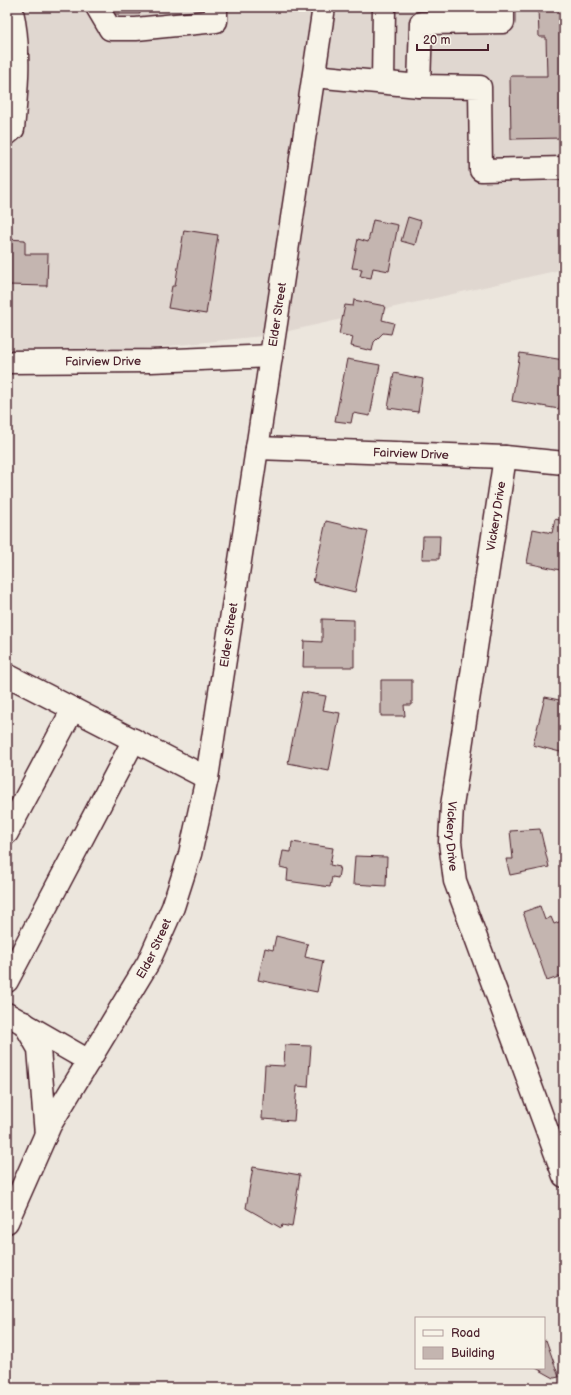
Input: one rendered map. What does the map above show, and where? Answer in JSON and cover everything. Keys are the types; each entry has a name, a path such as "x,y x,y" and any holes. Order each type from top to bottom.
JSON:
{"street":[{"path":"7,134 13,129 18,83 17,30 12,7"},
{"path":"97,7 110,29 136,29 216,21 216,7"},
{"name":"Elder Street","path":"7,1222 46,1135 148,963 173,907 190,854 207,778 324,7"},
{"path":"384,7 384,82"},
{"path":"420,86 421,23 503,22 503,7"},
{"path":"314,76 420,86 480,87 481,170 564,168"},
{"name":"Fairview Drive","path":"7,362 151,361 271,356"},
{"name":"Fairview Drive","path":"257,448 505,457 564,463"},
{"name":"Vickery Drive","path":"505,457 452,806 450,842 455,881 564,1176"},
{"path":"7,675 207,778"},
{"path":"7,833 73,709"},
{"path":"7,981 134,740"},
{"path":"15,1018 89,1061"},
{"path":"15,1018 39,1049 46,1135"}],"shaded area":[{"path":"7,7 564,7 564,269 271,335 7,364"}],"building":[{"path":"112,7 140,7 140,14 112,14"},
{"path":"538,7 564,7 564,138 511,139 510,76 547,76 546,37 539,37"},
{"path":"408,217 421,221 415,245 401,241"},
{"path":"373,220 398,225 389,271 373,268 371,278 360,276 362,269 352,268 358,239 368,242"},
{"path":"184,230 218,235 206,314 168,308 172,286 175,286"},
{"path":"7,239 25,240 25,254 48,254 47,286 7,285"},
{"path":"354,300 385,306 382,320 394,323 391,334 383,333 374,342 372,351 351,346 353,337 339,334 345,305 353,306"},
{"path":"520,353 564,360 564,376 559,409 512,401"},
{"path":"347,359 380,365 370,416 353,413 351,423 335,421"},
{"path":"394,373 423,379 418,412 388,408"},
{"path":"555,519 564,521 564,555 560,570 527,563 533,529 552,533"},
{"path":"326,521 368,531 355,592 313,582"},
{"path":"423,536 440,536 439,559 422,559"},
{"path":"322,619 354,620 354,667 303,667 304,641 322,642"},
{"path":"381,680 412,680 412,705 404,705 405,716 381,716"},
{"path":"302,692 326,696 323,710 340,713 329,771 288,763"},
{"path":"545,697 564,701 564,753 533,745"},
{"path":"540,829 549,867 510,875 506,859 513,859 510,831"},
{"path":"292,842 333,848 330,865 340,867 338,878 332,877 330,887 287,881 288,869 280,867 283,851 291,852"},
{"path":"355,856 387,857 386,886 353,884"},
{"path":"540,906 545,920 551,917 554,924 564,920 564,938 561,939 564,948 564,975 547,981 523,912"},
{"path":"276,936 308,944 305,957 323,961 317,992 258,980 265,948 273,950"},
{"path":"285,1045 311,1046 308,1087 297,1086 294,1121 262,1119 265,1065 284,1066"},
{"path":"253,1167 300,1175 292,1227 282,1225 281,1228 246,1208"},
{"path":"545,1340 559,1377 554,1378 538,1369 545,1369"}]}
